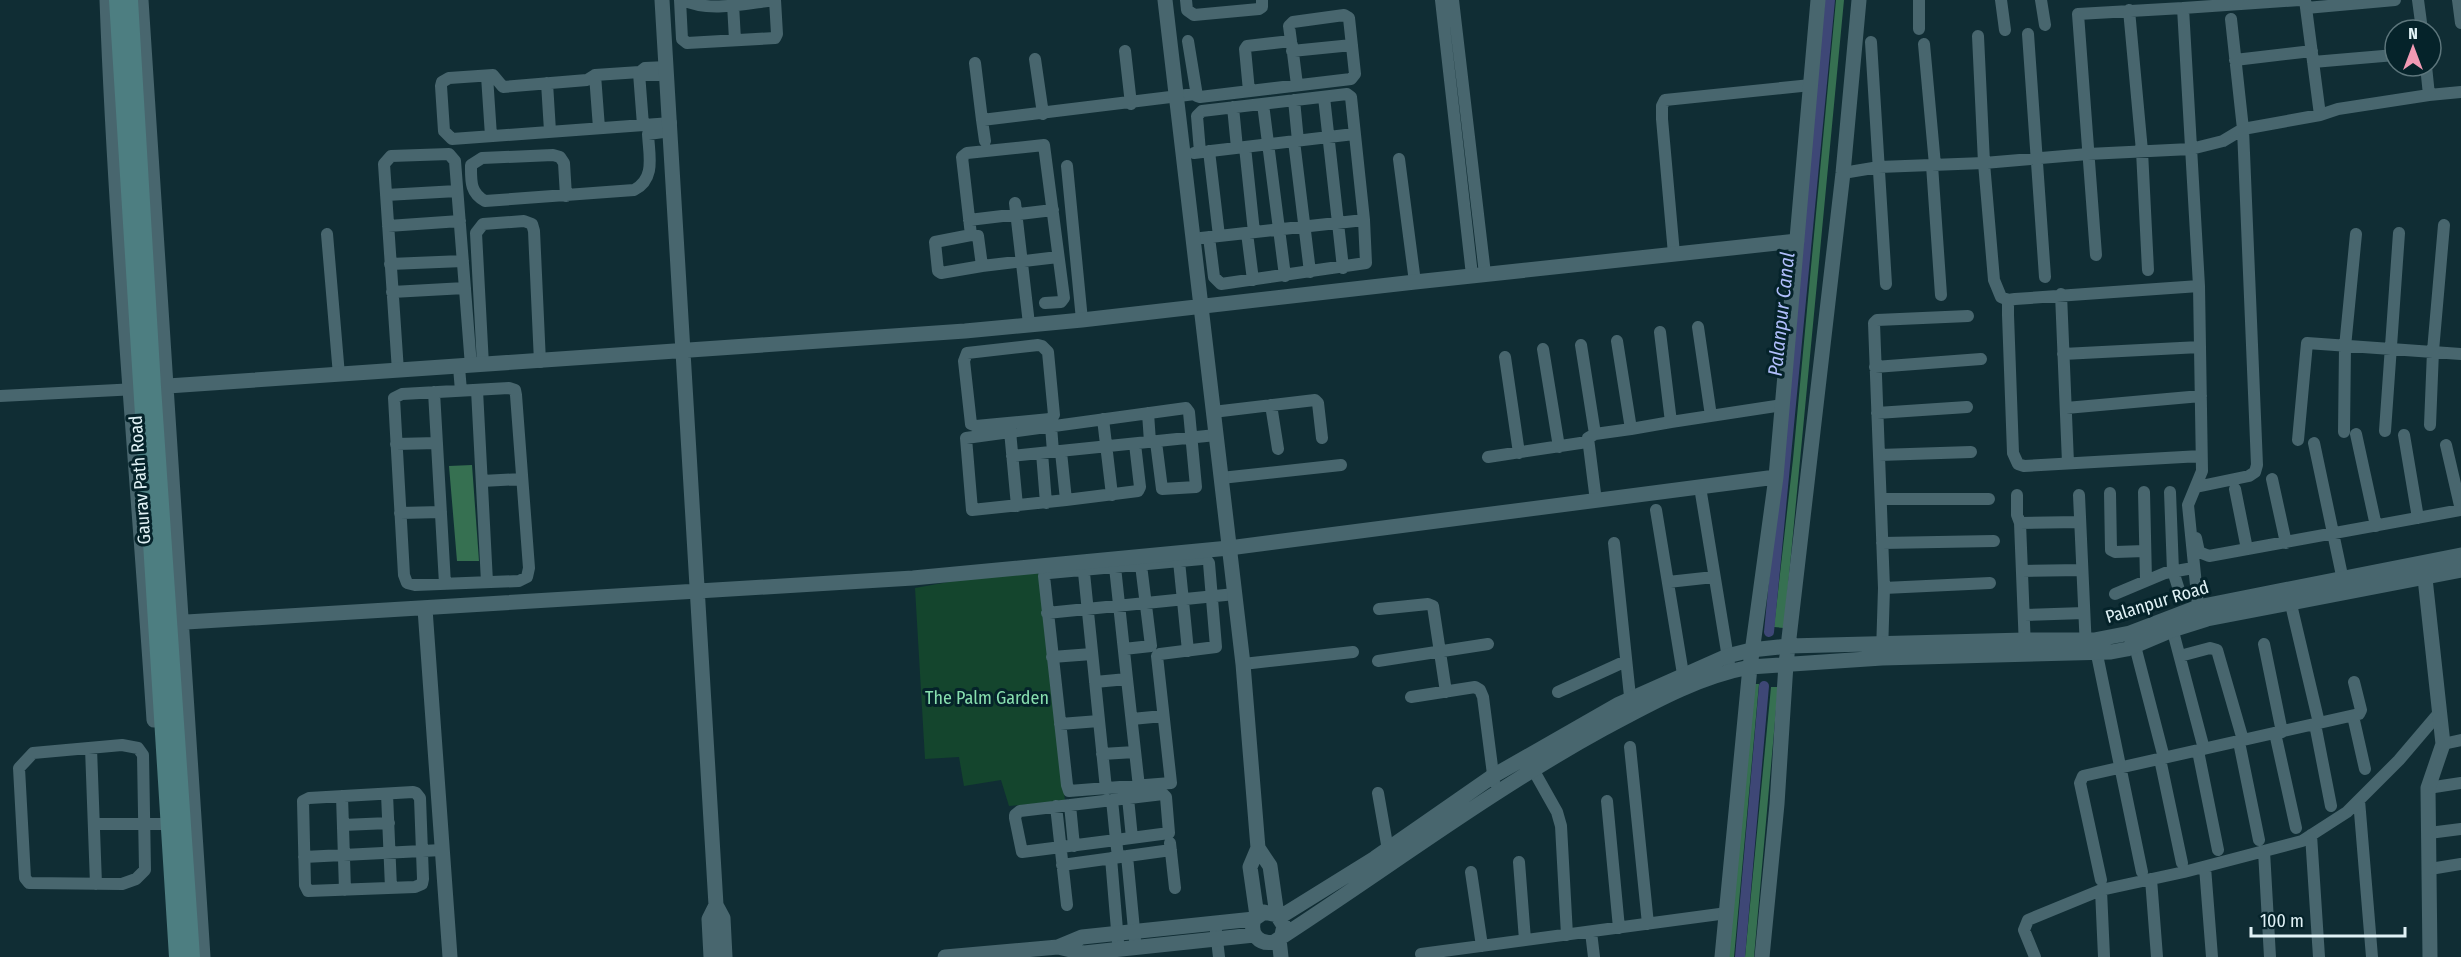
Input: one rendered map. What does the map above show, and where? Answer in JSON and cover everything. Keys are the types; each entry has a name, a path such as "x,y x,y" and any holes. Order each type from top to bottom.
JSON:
{"main road":[{"name":"Gaurav Path Road","path":"117,0 148,388 176,623 192,957"},
{"name":"Gaurav Path Road","path":"130,0 165,824 177,957"}],"street":[{"path":"107,0 110,81 148,388"},
{"path":"141,0 148,388"},
{"path":"662,0 716,905 723,918 725,957"},
{"path":"681,0 696,4 733,4 775,0 777,36 683,42 681,0"},
{"path":"1165,0 1243,664 1258,848 1250,867 1261,957"},
{"path":"1186,0 1187,10 1194,15 1259,9 1262,7 1262,0"},
{"path":"1722,957 1751,650 1776,477 1818,0"},
{"path":"1762,957 1777,804 1786,664 1843,173 1859,0"},
{"path":"1919,0 1919,29"},
{"path":"2001,0 2005,30"},
{"path":"2041,0 2045,25"},
{"path":"2096,255 2078,14 2110,6 2129,10 2162,4 2184,8 2395,0"},
{"path":"2418,0 2420,18"},
{"path":"2458,0 2461,23"},
{"path":"2304,3 2320,115"},
{"path":"733,4 735,40"},
{"path":"1448,5 1478,275"},
{"path":"2184,8 2199,286 2202,471 2188,505 2199,614"},
{"path":"2129,10 2142,151 2148,270"},
{"path":"982,120 1131,104 1195,94 1200,97 1297,86 1353,79 1355,74 1352,45 1348,18 1344,15 1293,22 1289,26 1297,86"},
{"path":"2196,486 2249,476 2255,471 2257,465 2243,129 2231,19"},
{"path":"2028,34 2045,277"},
{"path":"1978,36 1984,163 1994,280 2001,297 2008,300 2061,294 2199,286"},
{"path":"1188,41 1195,94"},
{"path":"1872,42 1886,284"},
{"path":"1924,44 1934,165 1941,295"},
{"path":"1249,91 1245,47 1352,45"},
{"path":"1125,51 1131,104"},
{"path":"2235,60 2383,55"},
{"path":"1035,59 1043,114"},
{"path":"975,63 985,141"},
{"path":"667,71 645,75 640,73 595,75 587,80 503,87 495,76 449,78 442,82 441,86 446,135 452,139 643,125 671,127"},
{"path":"640,73 643,125"},
{"path":"595,75 599,128"},
{"path":"487,76 491,136"},
{"path":"2427,78 2429,95"},
{"path":"547,83 550,131"},
{"path":"1674,254 1662,119 1662,106 1665,100 1811,85"},
{"path":"1843,173 1880,167 1984,163 2036,157 2190,149 2223,141 2243,129 2320,115 2338,109 2461,92"},
{"path":"1350,94 1364,220 1366,263 1224,284 1214,277 1214,237 1204,151 1197,114 1202,111 1294,100 1350,94"},
{"path":"1324,97 1343,268"},
{"path":"1294,100 1304,227 1311,272"},
{"path":"1263,104 1285,276"},
{"path":"1233,107 1241,147 1253,280"},
{"path":"566,196 564,163 560,157 553,155 482,158 471,165 471,186 477,196 485,201 566,196 634,190 644,186 650,176 648,134 671,127"},
{"path":"1183,154 1354,134"},
{"path":"971,235 964,154 1041,144 1046,149 1063,300 1045,303"},
{"path":"398,371 384,164 391,156 452,155 455,161 465,288 467,367"},
{"path":"1399,159 1415,282"},
{"path":"1067,166 1082,321"},
{"path":"386,195 457,191"},
{"path":"1015,208 1029,324"},
{"path":"969,220 1015,208 1053,210"},
{"path":"1193,239 1364,220"},
{"path":"388,226 460,221"},
{"path":"458,391 467,367 476,233 483,224 524,221 532,224 540,362"},
{"path":"2430,426 2433,351 2445,225"},
{"path":"2385,431 2399,233"},
{"path":"327,234 339,375"},
{"path":"2356,234 2345,347 2350,433 2376,526"},
{"path":"982,266 978,236 971,235 935,242 938,271 941,273 1058,257"},
{"path":"0,396 540,362 1082,321 1797,241"},
{"path":"390,264 463,261"},
{"path":"392,292 465,288"},
{"path":"2061,294 2068,463"},
{"path":"2008,300 2015,459 2024,466 2201,456"},
{"path":"1279,916 1381,860 1440,821 1493,776 1529,762 1631,706 1683,674 1729,663 1750,667 1882,651 1884,588 1874,327 1877,321 1968,316"},
{"path":"1698,327 1712,416"},
{"path":"965,331 968,352 964,361 971,424 976,426 1050,419 1054,415 1048,352 1042,346 968,352"},
{"path":"1660,332 1671,422"},
{"path":"1617,341 1631,429"},
{"path":"2298,440 2307,343 2461,354"},
{"path":"1581,345 1596,501"},
{"path":"2063,354 2200,347"},
{"path":"1543,349 1559,447"},
{"path":"1504,357 1519,453"},
{"path":"1875,366 1981,359"},
{"path":"509,388 515,390 529,573 524,580 519,581 415,585 405,581 394,398 402,394 477,390 509,388"},
{"path":"477,390 487,582"},
{"path":"434,392 445,584"},
{"path":"2066,408 2201,396"},
{"path":"1214,412 1315,400 1318,403 1322,438"},
{"path":"1271,405 1278,448"},
{"path":"1488,457 1559,447 1631,429 1782,405"},
{"path":"1877,413 1967,407"},
{"path":"1134,444 1140,487 1135,492 975,511 971,507 966,438 1010,431 1148,413 1187,409 1197,483 1194,488 1162,489 1148,413"},
{"path":"1103,419 1112,495"},
{"path":"1046,503 1052,452 1051,426"},
{"path":"1010,431 1017,506"},
{"path":"1012,456 1216,435"},
{"path":"2404,435 2418,518"},
{"path":"396,444 437,443"},
{"path":"2314,443 2344,585"},
{"path":"2193,516 2198,549 2201,554 2209,556 2461,510 2446,445"},
{"path":"1052,452 1066,500"},
{"path":"1879,455 1971,452"},
{"path":"1221,478 1341,465"},
{"path":"203,957 176,623 1083,566 1776,477"},
{"path":"482,481 522,479"},
{"path":"2272,479 2286,543"},
{"path":"1700,487 1729,663"},
{"path":"2235,489 2247,549"},
{"path":"2144,492 2146,580"},
{"path":"2170,492 2173,571 2180,590"},
{"path":"2110,493 2111,550 2115,552 2145,551"},
{"path":"2017,495 2025,647"},
{"path":"2079,495 2084,614 2146,876 2157,957"},
{"path":"1881,499 1989,499"},
{"path":"1656,510 1683,674"},
{"path":"400,513 441,512"},
{"path":"2020,523 2079,522"},
{"path":"1882,543 1994,541"},
{"path":"1614,543 1631,706"},
{"name":"Palanpur Road","path":"1729,663 1751,650 1788,646 1882,651 2091,647 2130,633 2199,614 2424,570 2461,555"},
{"path":"1124,649 1154,651 1160,654 1216,647 1208,561 1202,559 1115,567 1083,566 1044,576 1068,789 1072,792 1128,798 1165,794 1175,888"},
{"path":"1179,561 1188,651"},
{"path":"1141,565 1171,783 1139,787 1070,805 1020,811 1015,818 1022,852 1169,833"},
{"path":"1083,566 1102,754 1119,857 1131,893 1136,947"},
{"path":"1115,567 1139,787"},
{"path":"2115,594 2173,571 2193,568"},
{"path":"2022,571 2082,570"},
{"path":"2430,957 2428,788 2443,744 2424,570 2461,570"},
{"path":"1668,582 1714,577"},
{"path":"468,583 470,606"},
{"path":"1884,588 1990,583"},
{"path":"1047,613 1235,594"},
{"path":"2289,596 2317,724 2331,806"},
{"path":"1379,609 1428,604 1433,606 1446,692"},
{"path":"425,609 450,957"},
{"path":"2024,615 2084,614"},
{"path":"2091,647 2127,649 2170,623 2180,656 2201,750 2218,850"},
{"path":"1378,661 1488,644"},
{"path":"2264,644 2296,828"},
{"path":"2135,646 2162,759 2182,862"},
{"path":"2180,656 2210,648 2217,650 2241,741 2261,845 2270,957"},
{"path":"1243,664 1353,652"},
{"path":"1052,657 1092,654"},
{"path":"1558,692 1626,661"},
{"path":"1631,706 1690,684 1729,663"},
{"path":"1095,682 1127,679"},
{"path":"2104,957 2101,885 2080,779 2359,714 2361,710 2354,682"},
{"path":"1411,697 1475,687 1480,690 1495,792"},
{"path":"2035,957 2024,930 2028,920 2101,885 2205,867 2261,845 2302,841 2347,812 2359,801 2399,760 2439,712"},
{"path":"1132,719 1163,716"},
{"path":"2353,716 2365,769"},
{"path":"1060,724 1099,721"},
{"path":"2443,744 2461,741"},
{"path":"122,745 138,748 143,756 145,870 136,879 122,884 29,883 25,878 19,768 33,753 91,748 122,745"},
{"path":"1630,747 1648,924"},
{"path":"91,748 96,884"},
{"path":"1102,754 1135,752"},
{"path":"1256,928 1269,943 1280,937 1381,860 1440,821 1495,792 1529,762"},
{"path":"1529,762 1557,812 1561,826 1567,935"},
{"path":"2428,788 2461,783"},
{"path":"413,792 418,795 422,884 415,887 308,891 305,885 303,801 309,798 342,796 413,792"},
{"path":"1378,793 1381,860"},
{"path":"387,794 391,888"},
{"path":"342,796 345,890"},
{"path":"1128,798 1132,838"},
{"path":"1607,801 1619,928"},
{"path":"2359,801 2372,957"},
{"path":"1070,805 1074,846"},
{"path":"1056,806 1067,905"},
{"path":"343,825 388,823"},
{"path":"95,824 165,824 169,957"},
{"path":"2429,833 2461,829"},
{"path":"2311,835 2319,957"},
{"path":"1258,848 1270,866 1279,916 1284,926 1280,937 1281,957"},
{"path":"304,857 442,850"},
{"path":"1062,865 1171,850"},
{"path":"1119,857 1114,895 1119,949"},
{"path":"1519,862 1525,940"},
{"path":"2430,869 2461,864"},
{"path":"2205,867 2212,957"},
{"path":"1471,872 1482,946"},
{"path":"1114,895 1131,893"},
{"path":"711,957 709,919 716,905"},
{"path":"945,957 1010,955 1058,947 1082,937 1134,931 1256,928 1269,911 1279,916"},
{"path":"1421,954 1727,914"},
{"path":"1058,947 1084,953 1136,947 1216,930"},
{"path":"1216,930 1219,957"},
{"path":"1591,932 1594,957"}],"green space":[{"path":"1836,0 1844,0 1784,628 1774,627 1793,459"},
{"path":"472,465 479,561 457,561 449,466"},
{"name":"The Palm Garden","path":"1038,566 1065,801 1009,806 1001,780 964,786 959,757 925,759 915,588"},
{"path":"1753,684 1759,684 1734,957 1726,957"},
{"path":"1771,687 1778,687 1754,957 1745,957"}],"waterway":[{"name":"Palanpur Canal","path":"1769,632 1830,0"},
{"path":"1740,957 1764,686"}]}
